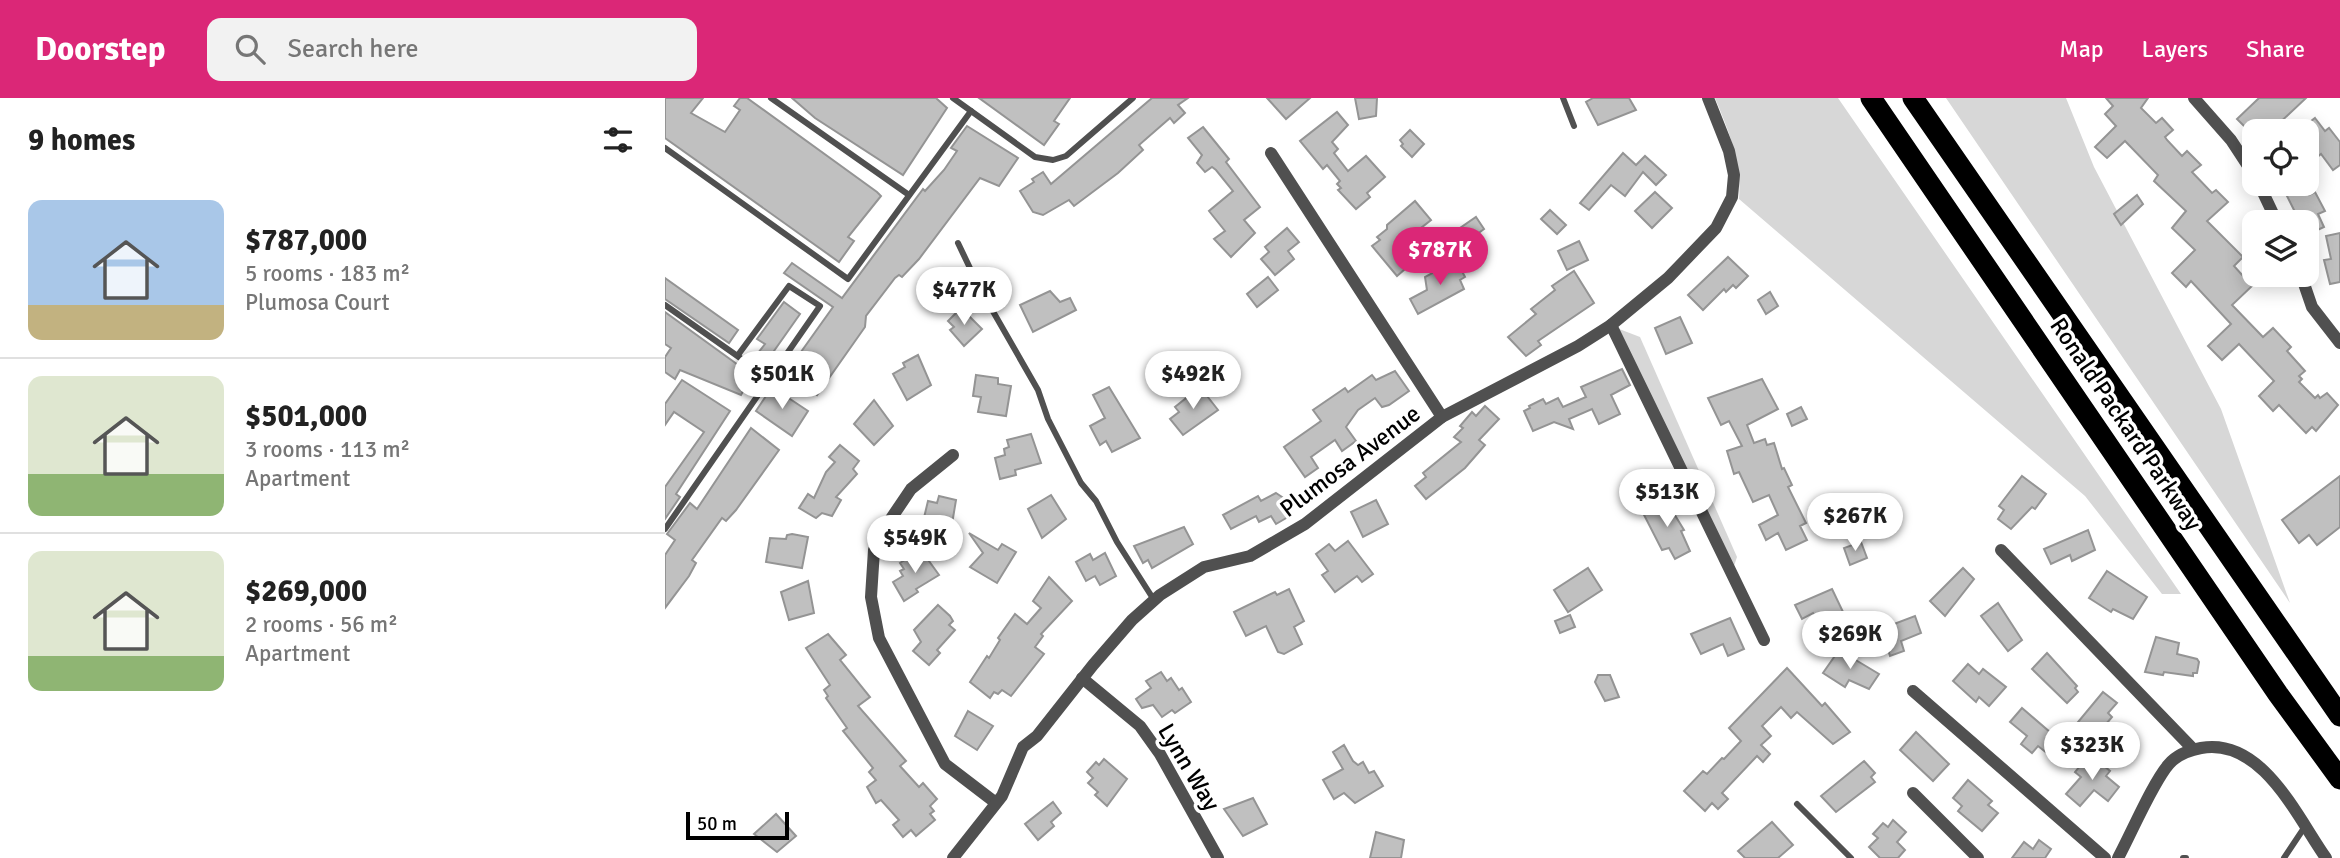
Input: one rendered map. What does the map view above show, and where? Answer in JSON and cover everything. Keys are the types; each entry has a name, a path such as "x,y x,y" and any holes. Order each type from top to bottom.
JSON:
{"highway":[{"name":"Ronald Packard Parkway","path":"1871,98 2278,694 2340,779"},
{"name":"Ronald Packard Parkway","path":"1913,98 2340,716"}],"street":[{"name":"Plumosa Avenue","path":"953,858 996,803 1023,747 1037,736 1082,677 1132,620 1154,600 1204,567 1250,556 1305,524 1442,417 1578,346 1611,325 1668,278 1716,228 1732,197 1734,175 1729,151 1707,98"},
{"path":"2194,98 2242,157"},
{"path":"1271,153 1442,417"},
{"path":"2305,287 2312,307 2340,343"},
{"path":"1611,325 1764,640"},
{"path":"953,455 911,489 884,529 874,550 871,597 879,638 945,764 996,803"},
{"path":"2001,550 2193,749"},
{"name":"Lynn Way","path":"1082,677 1140,726 1160,754 1218,858"},
{"path":"1913,691 2105,858"},
{"path":"2118,858 2167,766 2193,749 2225,748 2254,762 2265,771 2326,858"},
{"path":"1913,793 1978,858"}],"lane":[{"path":"771,98 909,195"},
{"path":"953,98 1035,157 1053,160 1066,156 1133,98"},
{"path":"1563,98 1574,126"},
{"path":"665,148 848,279 971,111"},
{"path":"958,243 979,287 1038,390 1048,419 1081,483 1096,501 1117,542 1154,600"},
{"path":"665,529 820,306 789,286 737,355"},
{"path":"665,305 770,379"},
{"path":"1797,804 1851,858"},
{"path":"2284,858 2304,828"}],"shaded area":[{"path":"1715,98 1838,98 2181,594 2162,594 2085,496 1739,199 1736,160 1730,135"},
{"path":"1946,98 2066,98 2094,167 2221,409 2290,603"},
{"path":"1614,327 1640,337 1737,557 1733,569"}],"building":[{"path":"665,98 703,98 691,113 725,132 740,110 734,106 740,98 747,98 877,192 881,196 848,237 854,241 839,262 665,138"},
{"path":"792,98 936,98 947,108 903,175 815,118"},
{"path":"979,98 1070,98 1054,121 1059,124 1044,145"},
{"path":"1152,98 1188,98 1178,105 1185,113 1174,123 1170,118 1139,145 1143,150 1118,173 1074,206 1069,200 1043,215 1033,212 1020,191 1034,182 1032,179 1043,172 1051,184"},
{"path":"1267,98 1310,98 1286,119"},
{"path":"1355,98 1377,98 1376,116 1359,119"},
{"path":"1593,98 1629,98 1636,110 1598,125 1586,102"},
{"path":"2106,98 2148,98 2141,108 2156,123 2162,118 2173,130 2165,137 2167,140 2182,156 2187,151 2201,165 2192,172 2212,193 2216,190 2228,202 2207,221 2242,256 2234,266 2242,275 2242,287 2251,287 2232,305 2263,337 2273,328 2291,347 2287,351 2305,371 2299,376 2302,379 2299,382 2315,398 2327,393 2338,405 2316,431 2312,427 2306,433 2279,405 2273,411 2259,396 2274,381 2239,344 2222,360 2208,346 2231,324 2191,281 2186,287 2172,273 2195,250 2172,228 2186,211 2154,181 2158,175 2125,141 2107,158 2095,147 2116,126 2105,114 2113,106"},
{"path":"2259,98 2306,98 2284,119 2242,119 2242,124 2237,119"},
{"path":"1337,112 1348,125 1332,142 1338,149 1334,153 1348,171 1366,156 1385,177 1367,193 1370,197 1356,209 1338,190 1341,188 1337,184 1340,181 1327,165 1323,169 1300,141"},
{"path":"2319,123 2325,131 2329,128 2340,142 2340,165 2333,170 2321,154 2319,156"},
{"path":"967,126 1018,158 999,186 980,178 919,259 902,277 899,275 895,278 866,316 865,327 817,395 786,373 833,307 784,273 792,263 842,298 923,189 925,191 944,170 957,151 951,148"},
{"path":"1203,127 1229,159 1226,162 1260,207 1244,220 1255,233 1231,257 1214,239 1225,231 1209,211 1233,191 1216,170 1212,167 1205,172 1197,163 1202,155 1188,138"},
{"path":"1410,130 1424,144 1412,157 1401,146 1403,144 1400,140"},
{"path":"1623,153 1636,165 1645,156 1666,175 1656,185 1643,172 1625,196 1611,185 1589,210 1580,203"},
{"path":"1655,192 1672,208 1652,228 1635,211"},
{"path":"2137,195 2143,204 2121,225 2114,214"},
{"path":"2287,196 2317,196 2325,211 2319,214 2319,210 2294,210"},
{"path":"1415,201 1431,220 1398,246 1412,263 1397,276 1372,246 1380,240 1377,237 1387,229 1387,225"},
{"path":"1550,210 1566,225 1557,234 1541,219"},
{"path":"2319,216 2324,227 2319,229"},
{"path":"1476,217 1484,229 1469,240 1460,228"},
{"path":"1287,228 1299,242 1288,251 1294,259 1275,275 1261,259 1269,252 1265,247"},
{"path":"2340,233 2340,282 2330,284 2324,260 2331,259 2326,236"},
{"path":"1579,241 1588,260 1567,270 1558,251"},
{"path":"1728,257 1748,276 1736,288 1733,285 1726,292 1724,289 1703,310 1688,295"},
{"path":"1456,260 1465,277 1460,280 1464,289 1418,314 1410,299 1427,290 1425,277"},
{"path":"1574,271 1594,303 1538,341 1541,345 1526,356 1508,337 1536,314 1531,309 1555,290 1552,286"},
{"path":"1268,277 1278,290 1257,307 1247,294"},
{"path":"665,278 738,330 729,343 665,299"},
{"path":"1050,291 1060,302 1070,298 1076,310 1033,332 1020,305"},
{"path":"1770,292 1778,306 1766,314 1758,300"},
{"path":"784,302 800,314 769,358 765,358 758,353 765,344 757,339"},
{"path":"961,308 982,329 964,346 950,330 954,327 948,321"},
{"path":"665,312 752,375 741,395 680,370 675,379 665,372 665,357 671,348 665,344"},
{"path":"1680,317 1692,343 1666,354 1655,328"},
{"path":"918,355 931,385 907,400 893,374 905,367 903,363"},
{"path":"1622,369 1630,385 1611,395 1620,414 1599,424 1592,409 1569,419 1573,429 1554,422 1533,431 1524,411 1530,408 1529,406 1543,399 1546,404 1558,398 1563,407 1586,397 1581,387"},
{"path":"1395,371 1409,391 1389,405 1382,407 1375,398 1358,410 1346,427 1356,441 1342,451 1335,440 1311,457 1318,468 1305,477 1284,447 1321,421 1313,410 1345,388 1348,392 1372,375 1376,380"},
{"path":"976,375 998,378 998,384 1011,386 1006,416 978,412 981,397 973,396"},
{"path":"1762,379 1778,409 1747,425 1754,443 1765,439 1767,445 1774,443 1782,469 1784,468 1792,485 1788,487 1806,523 1800,526 1807,540 1786,550 1778,533 1766,540 1759,525 1778,515 1769,495 1753,502 1739,472 1734,474 1727,451 1742,446 1729,421 1721,425 1708,398"},
{"path":"682,380 730,411 676,494 680,497 665,519 665,487 704,432 674,412 665,425 665,404"},
{"path":"772,387 808,411 792,436 756,411"},
{"path":"1109,387 1140,438 1112,452 1106,441 1100,445 1090,426 1105,418 1093,395"},
{"path":"1200,387 1218,410 1183,435 1170,419 1179,412 1175,407"},
{"path":"874,400 893,426 874,445 854,424"},
{"path":"1485,406 1499,419 1479,440 1485,445 1465,468 1426,499 1415,486 1426,477 1423,473 1461,442 1454,437 1463,428 1460,426 1472,412 1476,416"},
{"path":"1801,407 1807,419 1792,426 1787,414"},
{"path":"751,428 779,450 736,510 726,521 722,518 692,560 696,563 689,576 665,608 665,555 675,540 667,534 690,503 697,509"},
{"path":"1031,434 1041,463 1015,470 1016,475 1000,479 995,458 1005,455 1004,449 1009,447 1007,440"},
{"path":"840,445 859,461 853,469 857,474 836,497 841,500 832,516 822,513 816,518 799,508 808,494 814,498 826,472 835,462 829,457"},
{"path":"2022,476 2046,494 2035,509 2032,507 2011,529 1998,519 2004,510 1999,506"},
{"path":"2340,476 2340,527 2317,545 2309,535 2299,543 2282,520"},
{"path":"1276,493 1288,501 1281,505 1288,517 1276,524 1271,516 1259,522 1256,516 1231,529 1223,515 1258,496 1261,501"},
{"path":"1051,495 1066,519 1042,538 1028,509"},
{"path":"939,496 956,500 952,524 940,522 936,534 924,531 925,526 922,526 928,501 937,503"},
{"path":"1665,499 1684,530 1681,531 1690,551 1675,559 1669,548 1662,550 1642,511"},
{"path":"1376,500 1388,524 1363,537 1351,512"},
{"path":"1184,527 1193,544 1152,568 1148,560 1143,563 1134,546"},
{"path":"2088,530 2095,550 2072,561 2070,555 2051,564 2044,549"},
{"path":"969,533 998,550 1002,544 1016,552 997,583 970,567 983,553"},
{"path":"787,535 808,537 802,568 766,562 770,538 786,539"},
{"path":"1348,541 1373,574 1362,582 1357,576 1335,592 1322,575 1328,571 1316,554 1329,544 1335,551"},
{"path":"1861,542 1867,558 1850,565 1844,548"},
{"path":"921,550 939,575 916,589 918,592 904,601 893,582 903,576 900,571 904,569 900,563"},
{"path":"1105,553 1116,576 1100,585 1095,576 1086,581 1076,562 1090,554 1093,560"},
{"path":"1588,568 1602,590 1568,612 1554,590"},
{"path":"1963,568 1974,579 1945,616 1930,601"},
{"path":"2107,571 2147,597 2133,619 2113,609 2111,612 2089,598"},
{"path":"1049,577 1072,601 1041,634 1043,636 1035,647 1044,654 1011,696 1002,690 998,694 994,692 990,698 970,682 987,656 989,658 1000,640 998,638 1015,614 1027,624 1041,608 1033,601"},
{"path":"808,581 814,613 789,620 781,592"},
{"path":"1289,589 1304,621 1294,627 1302,644 1284,654 1278,652 1266,626 1246,636 1234,612 1275,592 1277,595"},
{"path":"1832,589 1844,614 1820,626 1813,613 1802,619 1795,605"},
{"path":"1998,603 2022,640 2008,651 1981,616"},
{"path":"938,605 950,616 953,621 949,625 955,630 937,650 940,653 929,665 913,651 921,642 914,630"},
{"path":"1570,615 1575,627 1560,633 1555,621"},
{"path":"1915,616 1921,633 1901,641 1904,651 1890,656 1887,646 1877,650 1870,633"},
{"path":"1730,618 1744,649 1728,656 1723,644 1701,654 1691,634"},
{"path":"828,634 846,655 840,660 870,697 858,706 906,761 900,766 919,787 923,783 937,799 930,806 934,811 930,814 935,820 916,836 911,830 903,837 893,825 899,820 881,800 876,803 867,787 876,780 869,772 873,768 843,731 847,728 826,698 828,696 824,690 830,685 806,648"},
{"path":"2156,637 2179,643 2177,654 2197,659 2199,662 2197,673 2193,673 2193,676 2145,672"},
{"path":"1839,650 1879,674 1869,689 1849,680 1845,687 1823,673"},
{"path":"2047,653 2077,686 2075,688 2078,692 2067,703 2032,669"},
{"path":"1968,664 1979,674 1983,669 2006,687 1989,706 1979,697 1976,702 1953,681"},
{"path":"1787,668 1822,706 1825,703 1850,732 1833,744 1797,712 1791,718 1781,707 1762,726 1771,736 1761,745 1770,754 1763,762 1757,756 1722,793 1728,799 1718,809 1712,803 1705,811 1684,791 1703,771 1707,774 1741,741 1729,728"},
{"path":"1161,672 1167,681 1171,678 1179,690 1182,688 1191,702 1175,713 1172,710 1162,717 1153,705 1142,708 1136,699 1151,688 1146,681"},
{"path":"1598,675 1610,675 1619,697 1605,701 1595,682"},
{"path":"2103,692 2117,703 2108,713 2112,717 2091,742 2073,728"},
{"path":"2022,708 2058,739 2047,753 2038,746 2032,753 2021,744 2027,736 2010,722"},
{"path":"968,711 993,726 977,750 955,736"},
{"path":"1916,732 1949,764 1933,781 1900,750"},
{"path":"1344,745 1353,761 1358,765 1363,762 1369,773 1374,771 1383,786 1355,803 1344,793 1334,799 1323,780 1343,769 1333,752"},
{"path":"2090,754 2110,771 2106,776 2119,787 2108,801 2094,790 2080,806 2066,794 2081,777 2075,772"},
{"path":"1104,759 1127,779 1107,806 1095,795 1098,792 1088,783 1093,778 1087,772 1096,762 1099,765"},
{"path":"1864,761 1875,773 1871,777 1875,782 1836,812 1821,796"},
{"path":"1968,780 1992,801 1988,805 1998,813 1982,831 1958,811 1962,806 1953,798"},
{"path":"1253,798 1267,824 1243,836 1224,809"},
{"path":"1053,802 1061,813 1051,822 1054,826 1038,840 1025,824"},
{"path":"776,814 796,836 777,852 754,834"},
{"path":"1893,820 1906,832 1897,842 1905,850 1898,858 1880,858 1869,847 1878,838 1873,834 1883,823 1888,827"},
{"path":"1772,822 1793,845 1778,858 1745,858 1738,851"},
{"path":"1376,832 1404,840 1401,858 1370,858"},
{"path":"2039,840 2051,849 2045,858 2012,858 2024,842 2033,849"}]}
